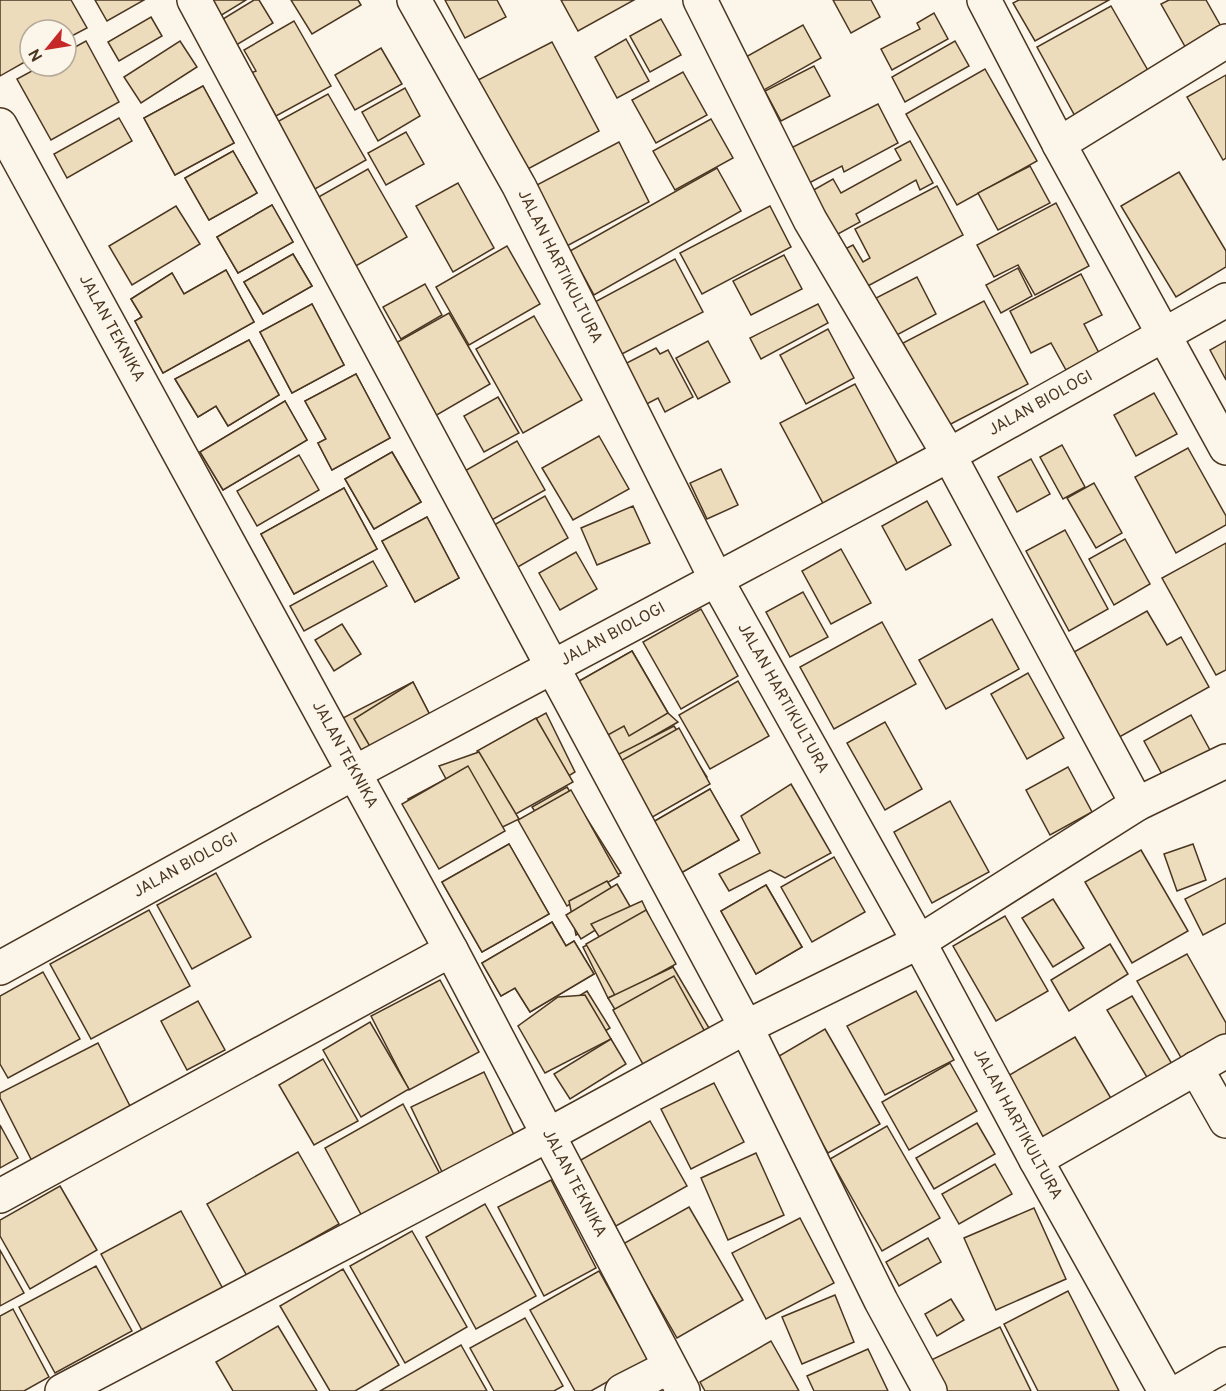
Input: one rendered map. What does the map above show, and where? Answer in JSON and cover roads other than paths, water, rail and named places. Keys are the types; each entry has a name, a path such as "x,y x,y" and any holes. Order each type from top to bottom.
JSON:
{"street":[{"path":"194,0 746,1027 881,1301 930,1391"},
{"name":"JALAN HARTIKULTURA","path":"414,0 519,186 717,581 919,942 1036,1160 1165,1391"},
{"path":"700,0 810,220 949,455 1137,804"},
{"path":"984,0 1162,335 1226,448"},
{"path":"1059,144 1226,41"},
{"name":"JALAN TEKNIKA","path":"0,125 352,774 451,950 676,1379"},
{"name":"JALAN BIOLOGI","path":"0,968 352,774 949,455 1226,300"},
{"path":"62,1391 548,1135 746,1027 919,942 1137,804 1226,761"},
{"path":"0,1196 451,950"},
{"path":"1036,1160 1226,1051"},
{"path":"1196,1068 1226,1121"},
{"path":"1180,1391 1226,1364"},
{"path":"622,1391 676,1379"}]}
